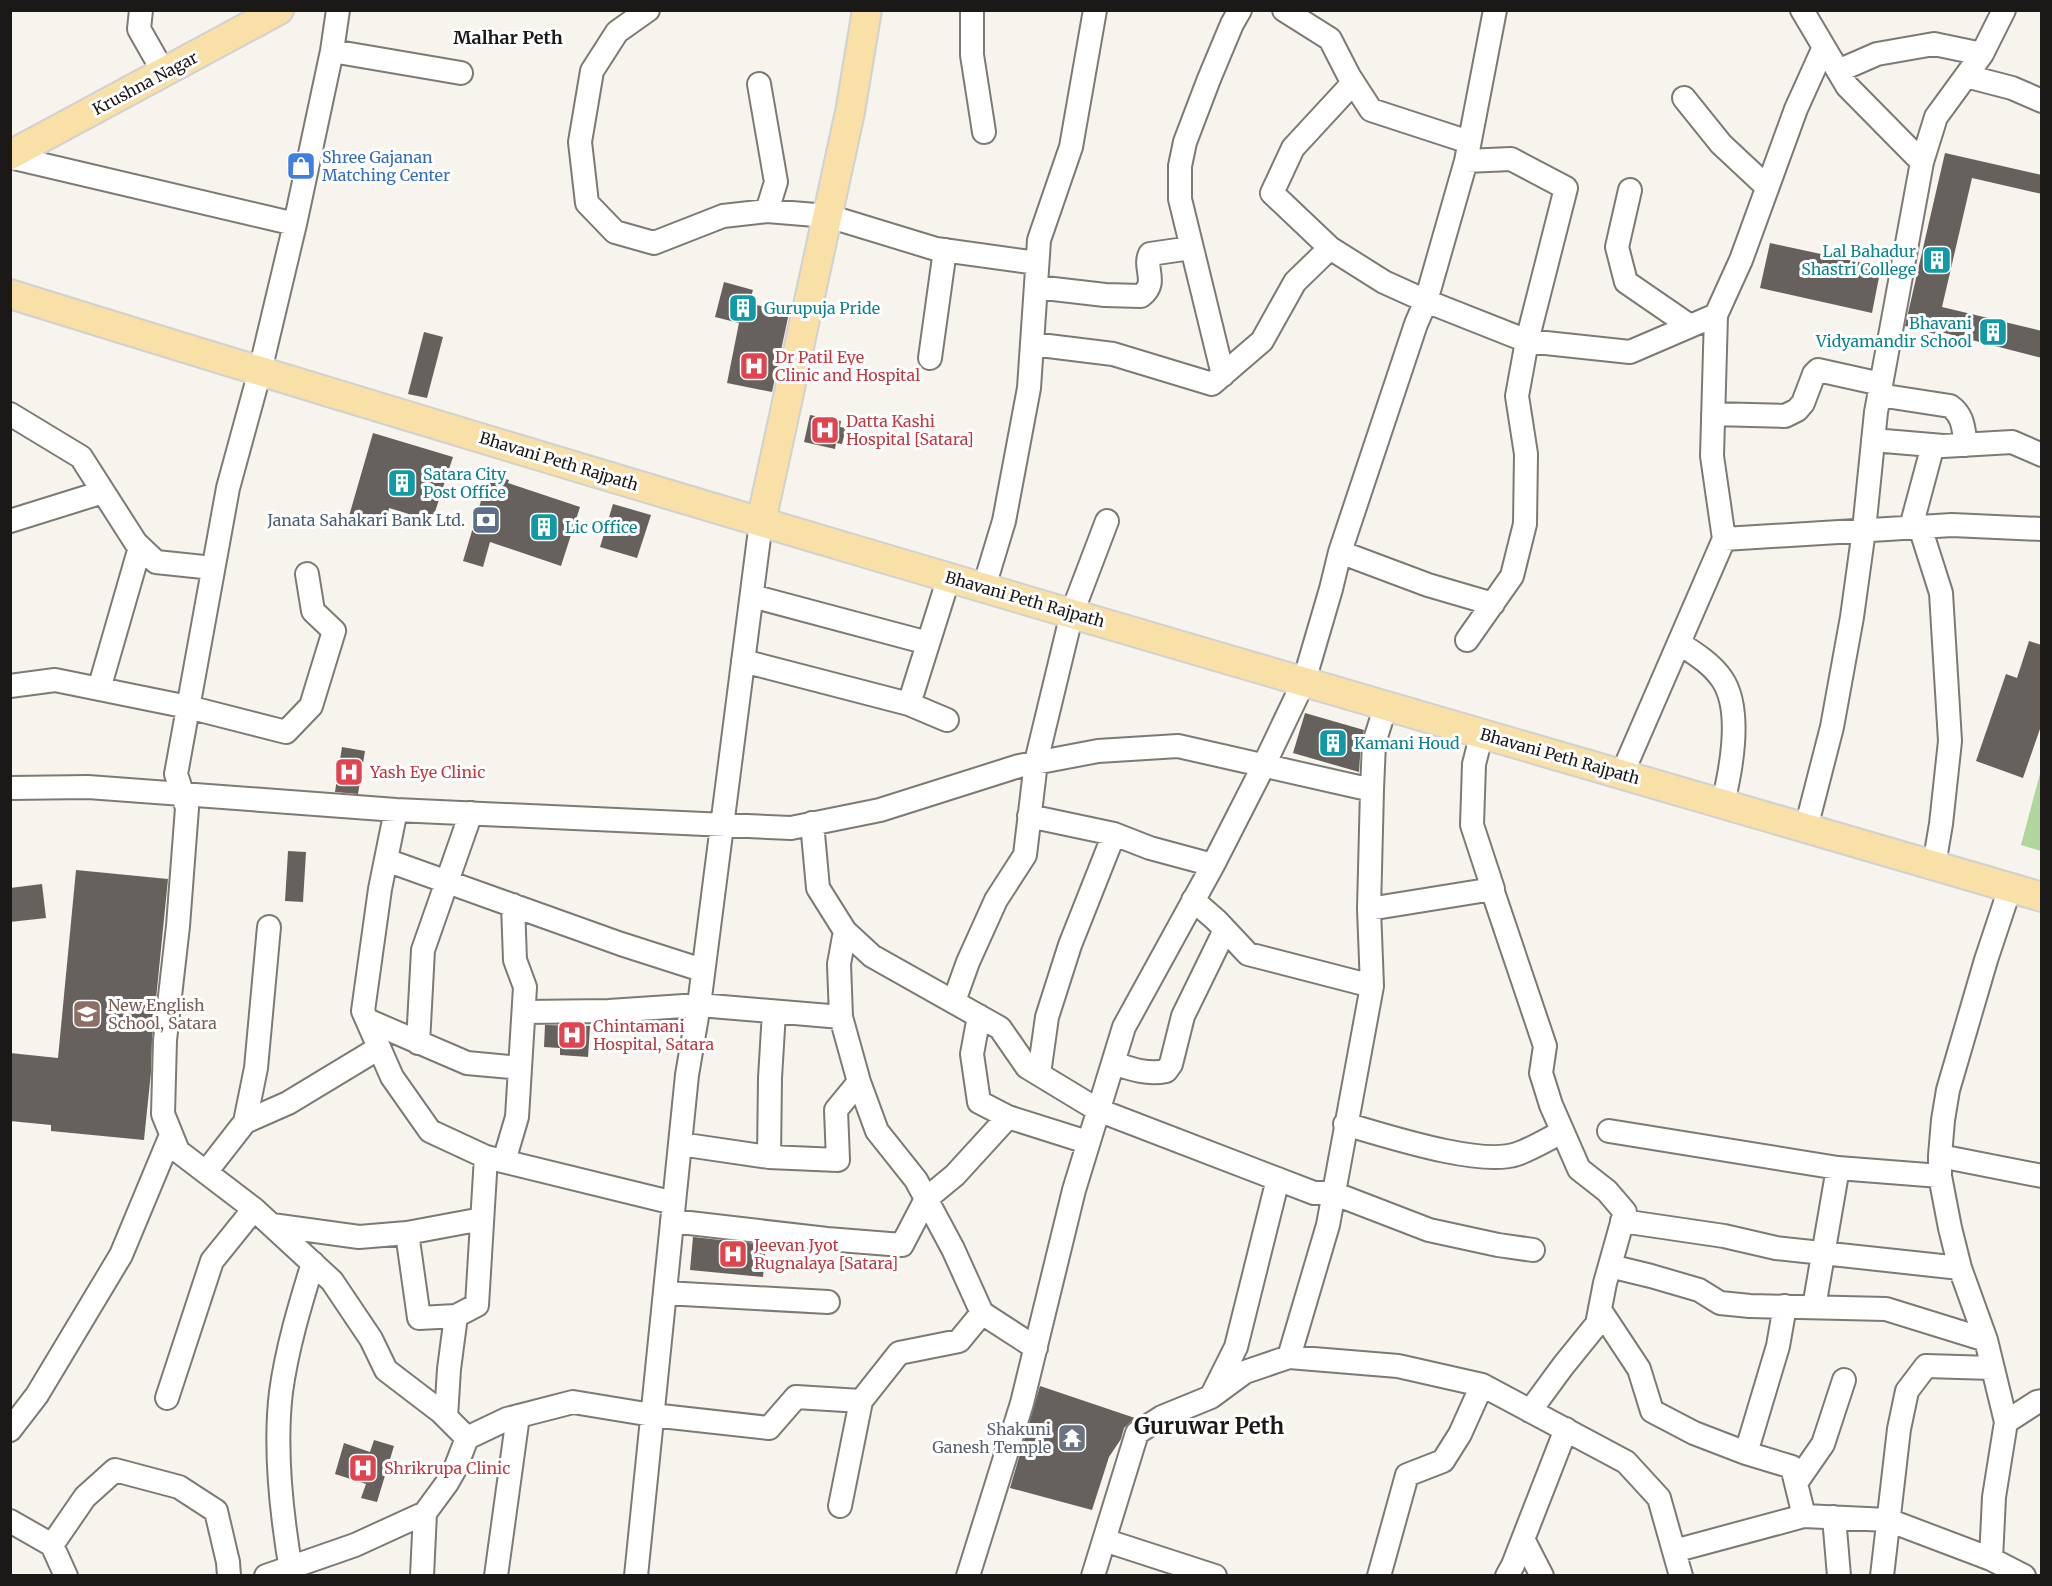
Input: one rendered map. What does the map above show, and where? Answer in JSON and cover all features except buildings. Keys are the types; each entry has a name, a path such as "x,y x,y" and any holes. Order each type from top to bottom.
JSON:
{"main road":[{"name":"Krushna Nagar","path":"10,156 279,10"},
{"path":"761,522 850,112 867,10"},
{"name":"Bhavani Peth Rajpath","path":"10,294 761,522 2042,897"}],"street":[{"path":"141,10 139,29 164,73"},
{"path":"338,10 332,51 295,224 260,371 228,488 176,774 187,808 178,926 165,1040 162,1114 178,1151 254,1209 332,1281 371,1339 386,1370 446,1417 467,1438"},
{"path":"648,10 617,32 592,71 580,142 587,203 615,232 654,243 723,216 767,211 828,216 945,250 1037,263"},
{"path":"972,10 972,55 984,132"},
{"path":"984,587 1004,521 1029,388 1039,240 1071,147 1095,10"},
{"path":"1223,375 1180,199 1180,166 1185,142 1209,79 1240,10"},
{"path":"968,1575 1022,1403 1087,1142 1124,1027 1213,865 1304,681 1340,552 1416,324 1426,301 1468,152 1496,10"},
{"path":"1802,10 1847,86 1922,162"},
{"path":"1806,828 1832,727 1852,617 1880,389 1922,162 1936,117 1982,54 2004,10"},
{"path":"1292,12 1330,39 1353,83 1371,110 1468,152 1511,159 1566,188 1527,341 1517,396 1526,454 1525,524 1512,576 1467,640"},
{"path":"1838,71 1877,54 1934,44 1982,54"},
{"path":"1622,774 1724,539 1712,456 1716,315 1741,260 1796,109 1824,47"},
{"path":"332,51 460,73"},
{"path":"1966,76 2012,88 2042,101"},
{"path":"1353,83 1293,148 1272,193 1330,248 1384,282 1527,341 1630,352 1716,315"},
{"path":"759,84 776,182 767,211"},
{"path":"1684,98 1721,144 1767,187"},
{"path":"10,156 295,224"},
{"path":"1630,190 1617,247 1626,282 1690,326"},
{"path":"1036,287 1105,295 1141,296 1148,290 1150,254 1191,248"},
{"path":"1032,344 1113,354 1212,384 1262,341 1295,282 1330,248"},
{"path":"930,358 945,250"},
{"path":"1713,414 1785,416 1797,410 1803,403 1814,374 1818,370 1880,389 1950,406 1962,418 1966,445"},
{"path":"10,414 81,457 140,547 156,562 213,568"},
{"path":"1873,440 1933,445 2012,442 2042,455"},
{"path":"1933,445 1916,527 1941,593 1950,741 1934,865"},
{"path":"10,521 103,492"},
{"path":"954,1001 968,962 996,900 1025,855 1036,762 1072,613 1107,521"},
{"path":"636,1575 687,1075 699,1005 761,522"},
{"path":"1724,539 1953,525 2041,524"},
{"path":"99,689 140,547"},
{"path":"1340,552 1428,585 1492,604"},
{"path":"10,686 55,680 188,707 286,732 311,706 334,630 313,610 307,574"},
{"path":"909,704 949,577"},
{"path":"752,596 928,643"},
{"path":"1679,643 1707,663 1722,680 1732,701 1731,768 1723,803"},
{"path":"743,661 909,704 947,720"},
{"path":"1289,1357 1328,1225 1372,986 1369,909 1374,743 1386,705"},
{"path":"1482,733 1474,764 1472,825 1545,1046 1540,1073 1562,1132 1579,1169 1607,1191 1625,1212 1597,1324 1530,1411"},
{"path":"10,788 88,787 396,810 791,828 880,810 1036,762 1098,751 1179,746 1263,767 1372,790"},
{"path":"396,810 363,1011 392,1077 430,1131 495,1159 673,1212 827,1239 902,1245 926,1199 955,1175 1008,1117"},
{"path":"418,1043 423,950 471,813"},
{"path":"1029,816 1114,834 1150,848 1213,865"},
{"path":"812,823 818,888 845,931 872,956 1000,1028 1027,1067 1098,1110 1278,1179 1314,1192 1333,1193 1430,1230 1533,1250"},
{"path":"1038,1074 1047,1017 1070,945 1114,834"},
{"path":"386,860 621,944 702,970"},
{"path":"1991,1559 1994,1497 2006,1422 1986,1340 1960,1268 1950,1228 1940,1166 1948,1090 1986,960 2010,888"},
{"path":"1369,909 1492,889"},
{"path":"1193,900 1248,954 1372,986"},
{"path":"406,1233 419,1317 456,1316 477,1305 482,1219 495,1159 517,1117 525,987 515,960 513,905"},
{"path":"206,1172 245,1122 256,1068 269,927"},
{"path":"1113,1063 1142,1072 1166,1071 1171,1064 1183,1016 1226,930"},
{"path":"845,931 839,964 841,1017 859,1082 877,1131 916,1180 953,1249 982,1313 1036,1348"},
{"path":"524,1012 609,1011 699,1005 841,1017"},
{"path":"769,1157 774,1012"},
{"path":"979,1016 972,1054 979,1102 1008,1117 1087,1142"},
{"path":"367,1020 467,1063 520,1068"},
{"path":"245,1122 288,1103 379,1048"},
{"path":"680,1144 769,1157 838,1160 836,1110 859,1082"},
{"path":"1345,1124 1460,1154 1492,1158 1515,1155 1562,1132"},
{"path":"1609,1131 1838,1168 1940,1166 2042,1176"},
{"path":"10,1430 37,1395 121,1255 171,1135"},
{"path":"1814,1307 1838,1168"},
{"path":"1211,1397 1236,1347 1278,1179"},
{"path":"167,1398 212,1262 254,1209"},
{"path":"272,1225 359,1237 406,1233 482,1219"},
{"path":"1622,1221 1724,1236 1776,1248 1960,1268"},
{"path":"292,1572 278,1460 281,1393 292,1331 312,1263"},
{"path":"1610,1266 1651,1275 1699,1290 1720,1303 1886,1309 1986,1340"},
{"path":"665,1293 828,1302"},
{"path":"1746,1453 1778,1346 1785,1306"},
{"path":"1600,1310 1639,1369 1652,1410 1694,1433 1746,1453 1792,1467 1804,1516"},
{"path":"840,1506 861,1401 899,1353 959,1341 982,1313"},
{"path":"446,1417 456,1316"},
{"path":"1093,1575 1137,1433 1162,1417 1211,1397 1245,1372 1289,1357 1398,1366 1482,1385 1626,1461 1659,1498 1681,1575"},
{"path":"1882,1575 1899,1429 1907,1391 1926,1366 1992,1368"},
{"path":"1796,1483 1823,1444 1844,1380"},
{"path":"1378,1575 1407,1475 1443,1461 1460,1434 1482,1385"},
{"path":"266,1575 292,1572 425,1513 451,1476 467,1438 507,1419 573,1402 652,1415 769,1428 796,1397 861,1401"},
{"path":"2006,1422 2042,1401"},
{"path":"496,1575 518,1416"},
{"path":"1507,1575 1566,1429"},
{"path":"52,1545 85,1497 115,1470 179,1487 216,1511 229,1575"},
{"path":"422,1575 425,1513"},
{"path":"1674,1551 1804,1516 1888,1520 1991,1559 2024,1575"},
{"path":"1834,1517 1839,1575"},
{"path":"10,1521 52,1545 66,1575"},
{"path":"1523,1539 1542,1575"},
{"path":"1104,1540 1215,1575"}],"green space":[{"path":"2041,770 2042,851 2021,845"}],"place":[{"name":"Shree Gajanan Matching Center","path":"301,166"},
{"name":"Lal Bahadur Shastri College","path":"1937,260"},
{"name":"Gurupuja Pride","path":"743,308"},
{"name":"Bhavani Vidyamandir School","path":"1993,332"},
{"name":"Dr Patil Eye Clinic and Hospital","path":"754,366"},
{"name":"Datta Kashi Hospital [Satara]","path":"825,430"},
{"name":"Satara City Post Office","path":"402,483"},
{"name":"Janata Sahakari Bank Ltd.","path":"486,520"},
{"name":"Lic Office","path":"544,527"},
{"name":"Kamani Houd","path":"1333,743"},
{"name":"Yash Eye Clinic","path":"349,772"},
{"name":"New English School, Satara","path":"87,1014"},
{"name":"Chintamani Hospital, Satara","path":"572,1035"},
{"name":"Jeevan Jyot Rugnalaya [Satara]","path":"733,1254"},
{"name":"Shakuni Ganesh Temple","path":"1072,1438"},
{"name":"Shrikrupa Clinic","path":"363,1468"}],"district":[{"name":"Malhar Peth","path":"508,38"},
{"name":"Guruwar Peth","path":"1209,1426"}]}
